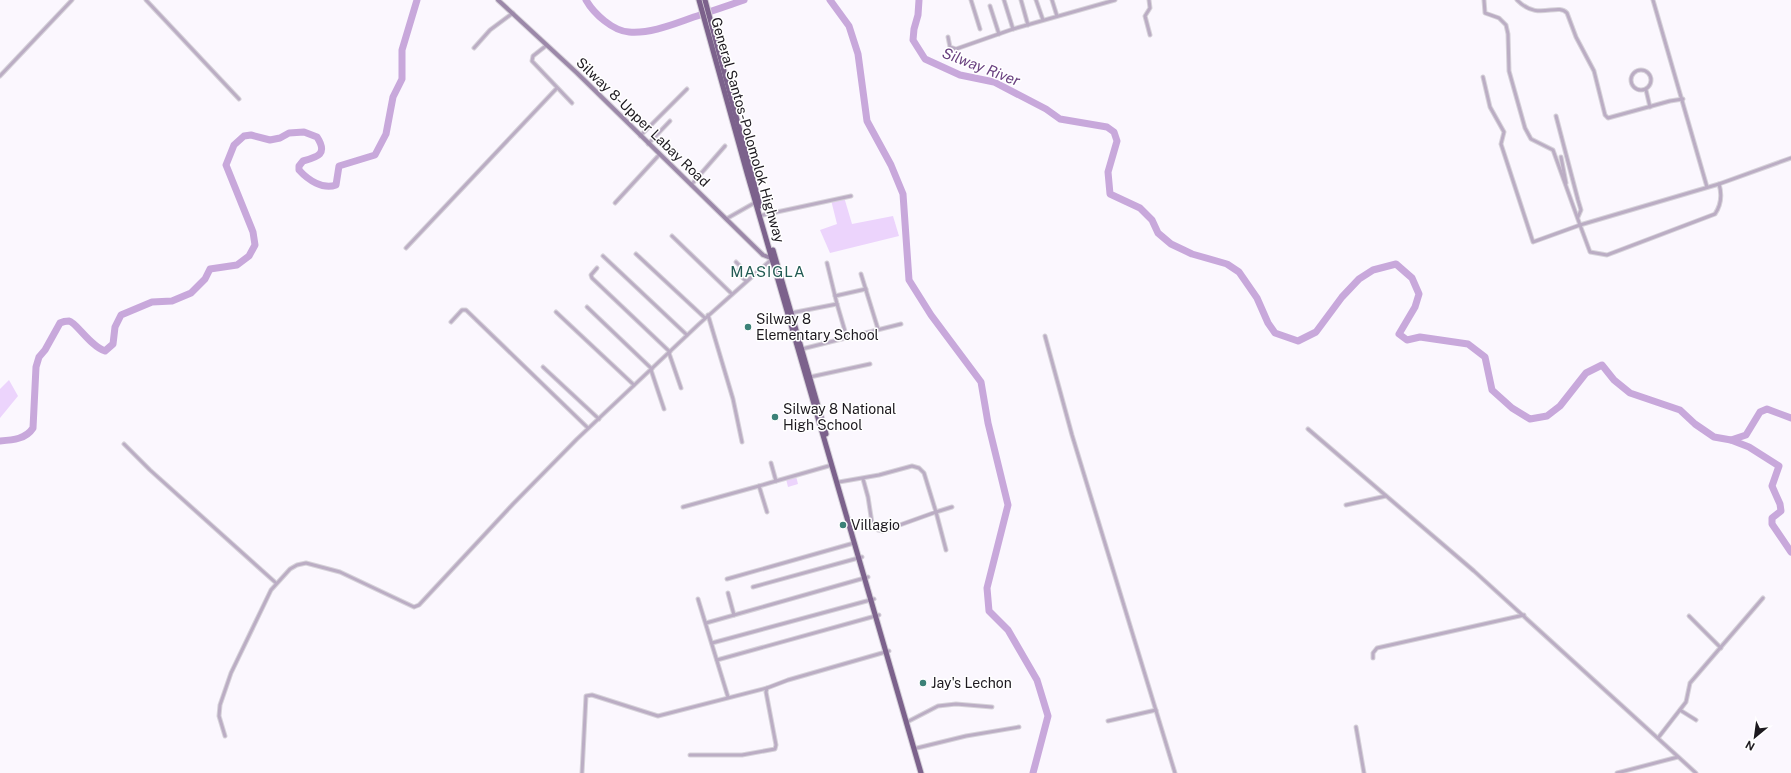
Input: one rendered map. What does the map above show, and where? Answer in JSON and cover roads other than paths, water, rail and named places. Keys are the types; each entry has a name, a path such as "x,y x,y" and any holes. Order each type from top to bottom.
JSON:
{"highway":[{"path":"702,1 763,215 774,259 802,349 877,616 925,773"},
{"name":"General Santos-Polomolok Highway","path":"709,27 756,202 774,259 854,543 860,557"},
{"path":"888,651 921,773"}],"main road":[{"name":"Silway 8-Upper Labay Road","path":"498,0 547,45 763,255 774,259"}],"street":[{"path":"0,76 72,0"},
{"path":"146,0 239,99"},
{"path":"971,0 980,29"},
{"path":"1004,0 1013,30"},
{"path":"1021,0 1028,25"},
{"path":"1036,0 1043,20"},
{"path":"1052,0 1057,16"},
{"path":"948,37 950,47 956,49 1101,2 1115,0"},
{"path":"1149,0 1150,8 1145,16 1150,36"},
{"path":"1484,0 1485,13 1499,18 1506,25 1508,34 1509,71 1525,128 1531,139 1553,150 1590,252 1607,255 1714,214 1719,206 1721,194 1719,184"},
{"path":"1517,0 1522,5 1535,12 1559,9 1567,13 1573,31 1594,71 1606,117 1612,118 1683,99"},
{"path":"1653,0 1683,99 1707,187"},
{"path":"990,6 999,34"},
{"path":"474,48 490,30 513,13"},
{"path":"547,45 533,56 532,61 572,103"},
{"path":"1638,70 1645,70 1649,74 1652,83 1646,90 1639,91 1634,87 1631,76 1638,70"},
{"path":"1483,77 1490,107 1504,132 1501,144 1532,242 1580,225 1719,184 1791,158"},
{"path":"406,248 557,88"},
{"path":"640,136 687,90"},
{"path":"1646,90 1650,107"},
{"path":"1556,116 1581,210 1578,217"},
{"path":"648,144 670,121"},
{"path":"691,185 725,146"},
{"path":"615,203 659,155"},
{"path":"1561,157 1566,185"},
{"path":"1571,198 1574,185"},
{"path":"763,215 851,196"},
{"path":"726,219 756,202"},
{"path":"672,236 732,294"},
{"path":"636,254 705,318"},
{"path":"603,256 687,335"},
{"path":"225,736 219,716 222,699 231,673 271,590 290,569 297,565 306,564 340,572 414,607 417,606 464,558 513,504 588,428 670,353 708,315 746,281 774,259"},
{"path":"736,262 740,267 737,272 746,281"},
{"path":"827,263 837,304 848,338"},
{"path":"597,268 592,275 592,278 670,353 681,388"},
{"path":"861,274 878,329"},
{"path":"835,296 866,290"},
{"path":"791,314 837,304"},
{"path":"587,307 652,369 664,409"},
{"path":"451,322 462,310 466,310 588,428"},
{"path":"556,312 634,385"},
{"path":"708,315 732,399 742,442"},
{"path":"802,349 901,324"},
{"path":"1045,336 1072,435 1175,773"},
{"path":"810,377 870,364"},
{"path":"543,367 598,419"},
{"path":"1308,429 1524,615 1696,773"},
{"path":"124,444 150,470 276,583"},
{"path":"771,463 776,481"},
{"path":"683,508 832,465"},
{"path":"839,482 863,479 912,466 919,468 924,472 946,550"},
{"path":"863,479 868,497 872,523 878,530 883,530 952,507"},
{"path":"759,486 767,512"},
{"path":"1346,505 1386,496"},
{"path":"728,579 854,543"},
{"path":"753,587 860,557"},
{"path":"706,623 866,577"},
{"path":"728,593 734,615"},
{"path":"1658,738 1686,702 1690,682 1763,598"},
{"path":"698,599 728,697"},
{"path":"712,643 873,599"},
{"path":"1373,658 1373,653 1377,648 1524,615"},
{"path":"717,660 877,616"},
{"path":"1689,616 1721,648"},
{"path":"582,773 586,696 592,695 655,716 767,688 788,680 888,651"},
{"path":"690,755 742,755 775,749 776,745 766,692 767,688"},
{"path":"909,720 938,706 956,704 992,707"},
{"path":"1108,721 1156,710"},
{"path":"1680,710 1696,720"},
{"path":"918,748 1019,727"},
{"path":"1356,727 1364,773"},
{"path":"1617,773 1678,757"}],"waterway":[{"path":"0,441 23,437 33,428 36,367 39,357 45,350 60,323 68,321 72,322 89,340 105,351 113,344 115,327 121,315 152,302 172,301 191,293 205,279 210,269 237,265 249,256 255,245 253,232 226,165 234,145 244,136 251,135 270,140 280,138 289,133 304,132 317,137 322,147 320,154 303,161 299,166 299,170 316,183 326,186 336,185 339,166 375,155 386,134 393,97 402,79 402,50 417,0"},
{"name":"Silway River","path":"586,0 604,21 617,29 629,32 647,31 665,27 744,0"},
{"path":"830,0 849,26 858,54 867,121 891,165 903,194 909,280 931,315 981,382 988,423 1008,505 987,588 989,611 1008,630 1037,680 1048,716 1033,773"},
{"name":"Silway River","path":"919,0 918,15 913,40 925,59 960,75 994,82 1046,109 1060,119 1107,127 1114,132 1117,141 1108,172 1110,194 1140,208 1152,220 1158,233 1171,244 1192,254 1227,264 1239,272 1257,298 1268,323 1275,333 1298,341 1316,332 1342,297 1359,279 1373,270 1396,264 1412,278 1419,294 1415,307 1399,334 1407,340 1420,337 1468,344 1485,357 1492,390 1512,408 1530,419 1547,416 1560,406 1586,373 1602,365 1614,380 1630,393 1680,410 1695,424 1714,437 1731,440 1746,435 1760,412 1767,409 1791,418"},
{"path":"1731,440 1749,447 1779,466 1772,486 1780,504 1781,511 1772,518 1772,524 1791,552"}],"place":[{"name":"Silway 8 Elementary School","path":"748,327"},
{"name":"Silway 8 National High School","path":"775,417"},
{"name":"Villagio","path":"843,525"},
{"name":"Jay's Lechon","path":"923,683"}],"district":[{"name":"MASIGLA","path":"768,272"}]}
